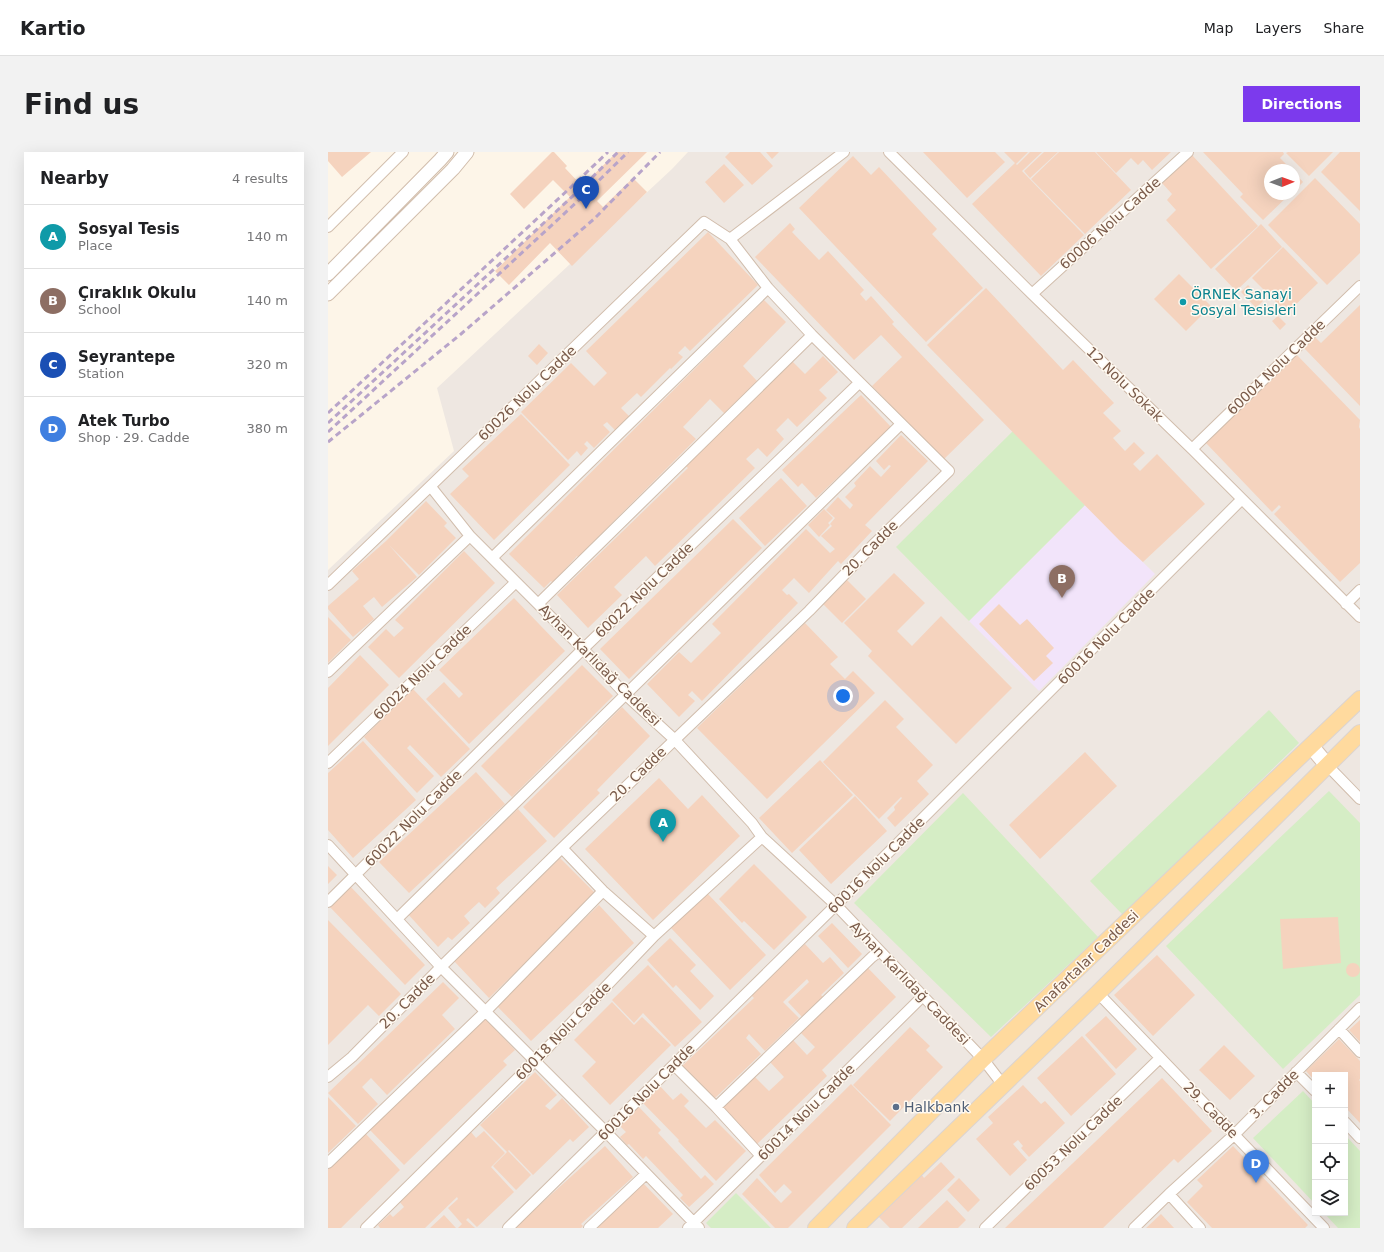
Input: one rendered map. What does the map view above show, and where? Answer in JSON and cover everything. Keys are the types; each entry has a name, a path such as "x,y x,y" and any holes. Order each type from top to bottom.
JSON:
{"main road":[{"name":"Anafartalar Caddesi","path":"816,1228 983,1060 1360,699"},
{"path":"855,1228 1098,993 1360,733"},
{"path":"1311,746 1327,765"}],"street":[{"path":"328,227 403,152"},
{"path":"328,274 447,152"},
{"path":"328,294 453,169 467,152"},
{"path":"397,919 901,424 812,335 768,288 730,239 844,152"},
{"name":"12 Nolu Sokak","path":"889,152 1032,294 1192,448 1360,617"},
{"name":"60006 Nolu Cadde","path":"1032,294 1188,152"},
{"name":"60026 Nolu Cadde","path":"328,585 704,222 730,239"},
{"name":"60004 Nolu Cadde","path":"1192,448 1360,286"},
{"path":"492,558 768,288"},
{"path":"538,604 812,335"},
{"name":"60022 Nolu Cadde","path":"328,902 583,649 859,382"},
{"name":"20. Cadde","path":"328,1077 352,1057 562,848 809,611 875,543 949,471 901,424"},
{"name":"Ayhan Karlıdağ Caddesi","path":"431,487 470,536 583,649 626,695 674,739 752,823 762,836 836,905 983,1060 1002,1085"},
{"name":"60016 Nolu Cadde","path":"508,1228 836,905 1242,499"},
{"path":"328,672 470,536"},
{"name":"60024 Nolu Cadde","path":"328,763 516,582"},
{"path":"1346,604 1360,590"},
{"path":"1327,765 1360,799"},
{"name":"60018 Nolu Cadde","path":"366,1228 535,1061 654,936 762,836"},
{"path":"328,845 441,967 606,1132 693,1226"},
{"path":"562,848 603,891 654,936"},
{"path":"328,1162 486,1011 603,891"},
{"path":"716,1107 880,951"},
{"name":"29. Cadde","path":"1098,993 1234,1134 1320,1227"},
{"name":"60014 Nolu Cadde","path":"693,1226 761,1156 923,996"},
{"name":"3. Cadde","path":"1134,1228 1168,1194 1234,1134 1360,1008"},
{"path":"1339,1029 1360,1052"},
{"name":"60053 Nolu Cadde","path":"985,1228 1160,1058"},
{"path":"674,1065 716,1107 761,1156"},
{"path":"1296,1072 1312,1088"},
{"path":"1348,1125 1360,1138"},
{"path":"589,1228 646,1174"},
{"path":"1168,1194 1200,1228"}],"shaded area":[{"path":"688,152 1360,152 1360,1228 328,1228 328,570 454,451 437,388 672,169"},
{"path":"1085,505 1155,574 1039,691 969,621"}],"green space":[{"path":"1013,431 1085,505 969,621 896,547"},
{"path":"1269,710 1299,743 1123,915 1090,881"},
{"path":"1329,791 1360,823 1360,995 1283,1069 1166,946"},
{"path":"963,793 1098,937 991,1037 854,903"},
{"path":"1303,1091 1312,1101 1312,1201 1253,1138"},
{"path":"1348,1138 1360,1151 1360,1228 1338,1228 1327,1216 1348,1216"},
{"path":"736,1193 771,1228 711,1228 706,1223"}],"building":[{"path":"328,152 371,152 342,177 328,161"},
{"path":"552,152 554,152 567,166 565,168 582,186 617,152 647,152 597,201 603,207 633,178 647,192 572,266 550,243 509,285 495,271 570,197 553,180 524,209 510,194"},
{"path":"730,152 760,152 773,166 752,185 725,157"},
{"path":"766,152 779,152 772,159"},
{"path":"923,152 995,152 1005,162 967,198"},
{"path":"1004,152 1028,152 1016,164 1017,165 1030,152 1042,152 1022,171 1084,235 1041,276 972,204 1015,163"},
{"path":"1044,152 1058,152 1030,178 1024,171"},
{"path":"1059,152 1095,152 1131,190 1085,234 1031,179"},
{"path":"1096,152 1171,152 1152,170 1143,160 1138,165 1131,158 1116,173"},
{"path":"1203,152 1283,152 1284,154 1280,158 1286,164 1264,164 1264,200 1284,200 1263,220 1240,197 1243,194"},
{"path":"1333,152 1309,176 1300,167 1300,164 1297,164 1286,153"},
{"path":"1340,152 1360,152 1360,211 1321,172"},
{"path":"1192,155 1258,226 1211,269 1166,220 1176,210 1167,200 1172,194 1162,183"},
{"path":"853,156 871,175 879,167 937,229 932,234 983,288 926,342 799,208"},
{"path":"724,164 744,185 724,203 705,182"},
{"path":"1315,178 1360,224 1360,253 1327,285 1268,225 1293,200 1300,200 1300,193"},
{"path":"790,223 795,229 792,232 819,260 828,251 864,290 860,294 866,301 871,296 894,322 892,324 984,420 943,460 872,386 902,357 881,335 854,360 755,257"},
{"path":"1261,224 1282,247 1236,291 1215,269"},
{"path":"708,232 758,285 690,351 685,346 678,353 683,357 641,397 637,393 621,408 630,417 616,431 607,422 603,425 610,432 594,448 587,441 584,444 588,448 581,456 577,451 568,460 521,412 571,363 594,386 607,373 586,351"},
{"path":"1283,247 1318,283 1287,313 1252,278"},
{"name":"ÖRNEK Sanayi Sosyal Tesisleri","path":"1179,274 1211,306 1186,331 1154,299"},
{"path":"1248,285 1263,301 1256,308 1241,292"},
{"path":"986,288 1063,370 1073,360 1114,403 1103,413 1121,431 1113,438 1125,451 1134,442 1145,453 1133,464 1140,471 1157,454 1205,504 1143,562 1120,541 927,345"},
{"path":"764,300 786,322 743,366 757,381 725,414 710,399 683,427 696,439 578,557 577,556 553,583 551,581 544,588 509,554"},
{"path":"1360,305 1360,406 1304,348 1315,337 1321,343"},
{"path":"1278,316 1286,324 1280,330 1272,321"},
{"path":"539,344 548,353 537,365 528,356"},
{"path":"1295,353 1360,420 1360,563 1340,582 1274,514 1281,507 1279,505 1272,512 1205,442"},
{"path":"823,356 838,372 819,390 827,398 797,427 788,418 776,430 784,439 767,457 758,448 746,459 755,468 655,566 646,556 614,587 622,595 588,628 557,595 688,468 685,465 792,361 805,374"},
{"path":"861,395 891,427 816,498 802,483 798,487 782,470"},
{"path":"521,414 570,465 494,540 450,494 469,476 462,469"},
{"path":"901,435 928,461 865,525 872,531 841,564 838,561 809,593 794,578 782,590 787,595 789,594 798,603 702,701 692,691 688,695 695,701 679,717 647,684 679,652 691,663 721,633 712,624 806,529 830,553 835,549 821,536 832,526 830,524 835,518 826,510 838,497 850,509 853,505 845,497 856,486 854,483 870,466 881,477 891,466 889,465 884,470 876,461"},
{"path":"781,478 807,506 765,546 739,518"},
{"path":"426,501 447,523 444,526 456,538 419,575 389,545 417,577 382,607 374,597 363,606 374,619 353,637 328,609 328,606 359,579 352,571 386,541"},
{"path":"824,509 833,518 828,523 830,525 819,537 808,525"},
{"path":"733,519 762,548 629,679 600,649"},
{"path":"464,551 495,583 399,678 368,647 386,629 394,637 404,628 395,620"},
{"path":"894,573 925,603 897,631 912,646 941,616 1012,688 956,744 868,656 872,651 844,623"},
{"path":"847,580 866,599 842,623 823,604"},
{"path":"514,598 565,651 469,744 426,699 444,682 459,698 463,694 439,670"},
{"path":"999,604 1020,625 1027,619 1054,648 1046,656 1053,663 1034,681 979,624"},
{"path":"328,617 351,640 328,663"},
{"path":"805,623 838,657 830,664 845,679 853,671 875,693 767,799 697,728"},
{"path":"360,655 389,685 328,746 328,688"},
{"path":"582,665 613,696 512,797 481,766"},
{"path":"413,689 470,749 441,777 410,745 407,748 434,776 417,793 364,737"},
{"path":"885,700 904,719 896,727 933,765 917,781 929,794 895,827 887,818 895,810 894,807 902,798 901,797 879,819 823,762"},
{"path":"622,707 650,736 597,790 600,793 554,838 523,807 598,733 597,732"},
{"path":"363,741 416,800 353,858 328,830 328,773"},
{"path":"1085,752 1117,786 1040,859 1009,825"},
{"path":"820,760 853,795 792,853 759,818"},
{"path":"476,772 505,804 409,893 379,862"},
{"path":"659,778 688,809 702,795 740,836 653,920 585,849"},
{"path":"855,796 887,831 831,884 799,850"},
{"path":"518,809 547,841 496,888 500,893 485,908 479,902 464,916 470,923 452,940 448,937 438,947 406,912"},
{"path":"560,858 596,894 489,998 454,961"},
{"path":"754,864 807,917 774,950 744,921 742,923 719,899"},
{"path":"328,866 337,875 328,884"},
{"path":"349,885 425,965 405,985 328,905"},
{"path":"707,893 766,955 730,990 671,928"},
{"path":"599,905 634,943 531,1041 495,1004"},
{"path":"1338,917 1341,963 1283,969 1280,919"},
{"path":"328,920 401,994 379,1016 368,1005 328,1045"},
{"path":"832,923 862,954 848,968 818,936"},
{"path":"670,938 696,965 690,971 714,996 700,1010 676,985 673,988 647,960"},
{"path":"805,944 823,963 830,957 844,973 821,995 823,997 802,1017 788,1002 809,982 807,979 783,1002 799,1018 765,1051 749,1034 746,1038 761,1054 714,1099 682,1066 754,998 751,995"},
{"path":"1157,955 1195,995 1153,1036 1114,995"},
{"path":"1353,963 1358,965 1360,970 1358,975 1353,977 1348,975 1346,970 1348,965"},
{"path":"648,965 702,1022 675,1047 643,1013 634,1023 612,1000"},
{"path":"867,967 896,997 822,1070 827,1076 757,1144 722,1107 754,1076 769,1091 784,1077 770,1062 793,1040 807,1055 815,1047 800,1032"},
{"path":"443,982 459,998 442,1015 455,1029 387,1095 371,1078 362,1087 378,1104 358,1124 328,1093"},
{"path":"612,1002 634,1025 642,1017 671,1045 610,1105 582,1076 596,1062 574,1040"},
{"path":"1106,1016 1137,1049 1116,1069 1085,1035"},
{"path":"484,1017 515,1050 503,1061 507,1065 404,1165 369,1129"},
{"path":"1360,1020 1360,1042 1349,1030"},
{"path":"910,1027 930,1046 926,1050 943,1067 890,1121 853,1085"},
{"path":"1082,1036 1116,1074 1071,1116 1037,1078"},
{"path":"1339,1039 1360,1061 1360,1123 1348,1110 1348,1072 1312,1072 1312,1078 1306,1071"},
{"path":"1224,1045 1255,1076 1230,1100 1199,1070"},
{"path":"535,1072 557,1095 545,1106 550,1110 562,1098 589,1127 573,1142 570,1139 533,1175 509,1150 508,1151 531,1175 516,1190 493,1166 507,1152 480,1125"},
{"path":"1162,1078 1212,1131 1178,1163 1174,1159 1103,1228 1005,1228"},
{"path":"851,1084 891,1125 788,1228 775,1228 742,1194 757,1178 781,1203 792,1192 784,1184 775,1193 759,1175"},
{"path":"659,1085 673,1100 681,1093 689,1101 684,1106 706,1128 715,1120 746,1151 716,1181 642,1102"},
{"path":"1023,1085 1041,1104 1045,1101 1065,1123 1029,1157 1021,1148 1023,1146 1018,1140 1013,1144 1027,1160 1010,1176 976,1139 993,1123 988,1117"},
{"path":"328,1097 356,1126 328,1153"},
{"path":"638,1106 661,1130 658,1133 701,1179 705,1175 714,1184 689,1207 680,1198 683,1195 646,1156 643,1159 620,1137 626,1132 619,1125"},
{"path":"484,1131 505,1153 491,1167 514,1192 477,1227 468,1218 466,1220 475,1228 458,1228 462,1224 448,1208 458,1199 457,1197 425,1228 380,1228 378,1225 390,1214 393,1217 404,1207 399,1201 471,1132 476,1138"},
{"path":"365,1133 400,1170 341,1228 328,1228 328,1169"},
{"path":"605,1146 633,1177 581,1224 583,1226 581,1228 514,1228"},
{"path":"1233,1146 1308,1225 1305,1228 1212,1228 1187,1202 1203,1186 1197,1180"},
{"path":"941,1162 955,1177 902,1228 890,1228 878,1216 921,1174 924,1178"},
{"path":"959,1178 980,1200 968,1212 947,1190"},
{"path":"643,1183 673,1214 658,1228 597,1228"},
{"path":"947,1200 966,1220 958,1228 918,1228"},
{"path":"1161,1214 1174,1228 1146,1228"},
{"path":"444,1215 456,1228 430,1228"}],"railway":[{"path":"328,413 608,152"},
{"path":"328,423 575,194 618,152"},
{"path":"328,432 579,200 628,152"},
{"path":"328,442 461,334 594,219 660,152"}],"place":[{"name":"Seyrantepe","path":"586,209"},
{"name":"ÖRNEK Sanayi Sosyal Tesisleri","path":"1183,302"},
{"name":"Çıraklık Okulu","path":"1062,598"},
{"name":"Sosyal Tesis","path":"663,842"},
{"name":"Halkbank","path":"896,1107"},
{"name":"Atek Turbo","path":"1256,1183"}]}
